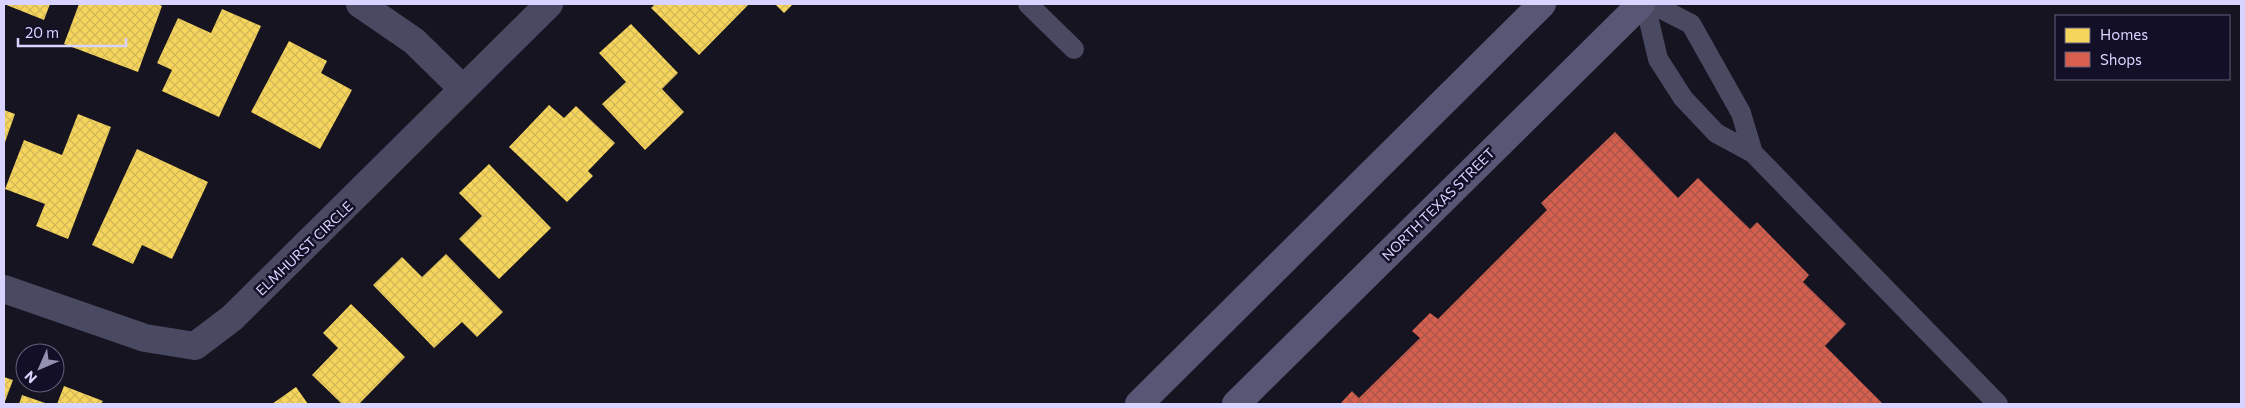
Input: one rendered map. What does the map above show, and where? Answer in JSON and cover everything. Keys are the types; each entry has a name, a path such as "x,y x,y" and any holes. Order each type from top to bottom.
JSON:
{"main road":[{"path":"1139,404 1542,4"},
{"name":"NORTH TEXAS STREET","path":"1236,404 1641,4"}],"street":[{"path":"360,4 414,41 463,89"},
{"name":"ELMHURST CIRCLE","path":"4,289 145,338 195,346 232,318 550,4"}],"lane":[{"path":"1028,4 1074,49"},
{"path":"1646,4 1658,59 1683,98 1716,133 1753,153 1998,404"},
{"path":"1652,4 1691,24 1741,113 1753,153"}],"building: Homes":[{"path":"4,4 50,4 44,20"},
{"path":"79,4 157,4 162,6 138,72 64,44"},
{"path":"655,4 749,4 699,55 651,8"},
{"path":"775,4 793,4 784,13"},
{"path":"222,9 261,26 219,117 162,91 172,70 157,63 178,18 211,33"},
{"path":"631,24 678,73 662,89 684,112 645,150 602,104 626,82 599,53"},
{"path":"289,41 327,61 321,73 352,90 320,149 251,112"},
{"path":"549,105 564,118 576,106 615,143 588,171 593,176 567,202 509,147"},
{"path":"4,110 15,114 4,145"},
{"path":"78,114 111,127 68,239 36,226 45,204 5,189 24,140 62,155"},
{"path":"137,149 208,182 172,259 142,245 133,264 92,245"},
{"path":"489,164 551,228 499,279 459,239 482,216 459,193"},
{"path":"446,254 503,312 477,337 462,322 434,348 373,285 402,257 422,277"},
{"path":"351,304 405,357 359,404 342,404 312,375 338,348 323,333"},
{"path":"4,377 13,380 4,404"},
{"path":"65,386 103,401 101,404 57,404 61,393 65,393"},
{"path":"296,387 308,404 272,404"},
{"path":"22,395 48,404 19,404"}],"building: Shops":[{"path":"1615,132 1678,198 1698,178 1750,229 1757,222 1809,275 1803,282 1846,324 1825,346 1883,404 1340,404 1352,391 1359,398 1420,338 1412,331 1430,313 1438,319 1547,210 1541,203"}]}
